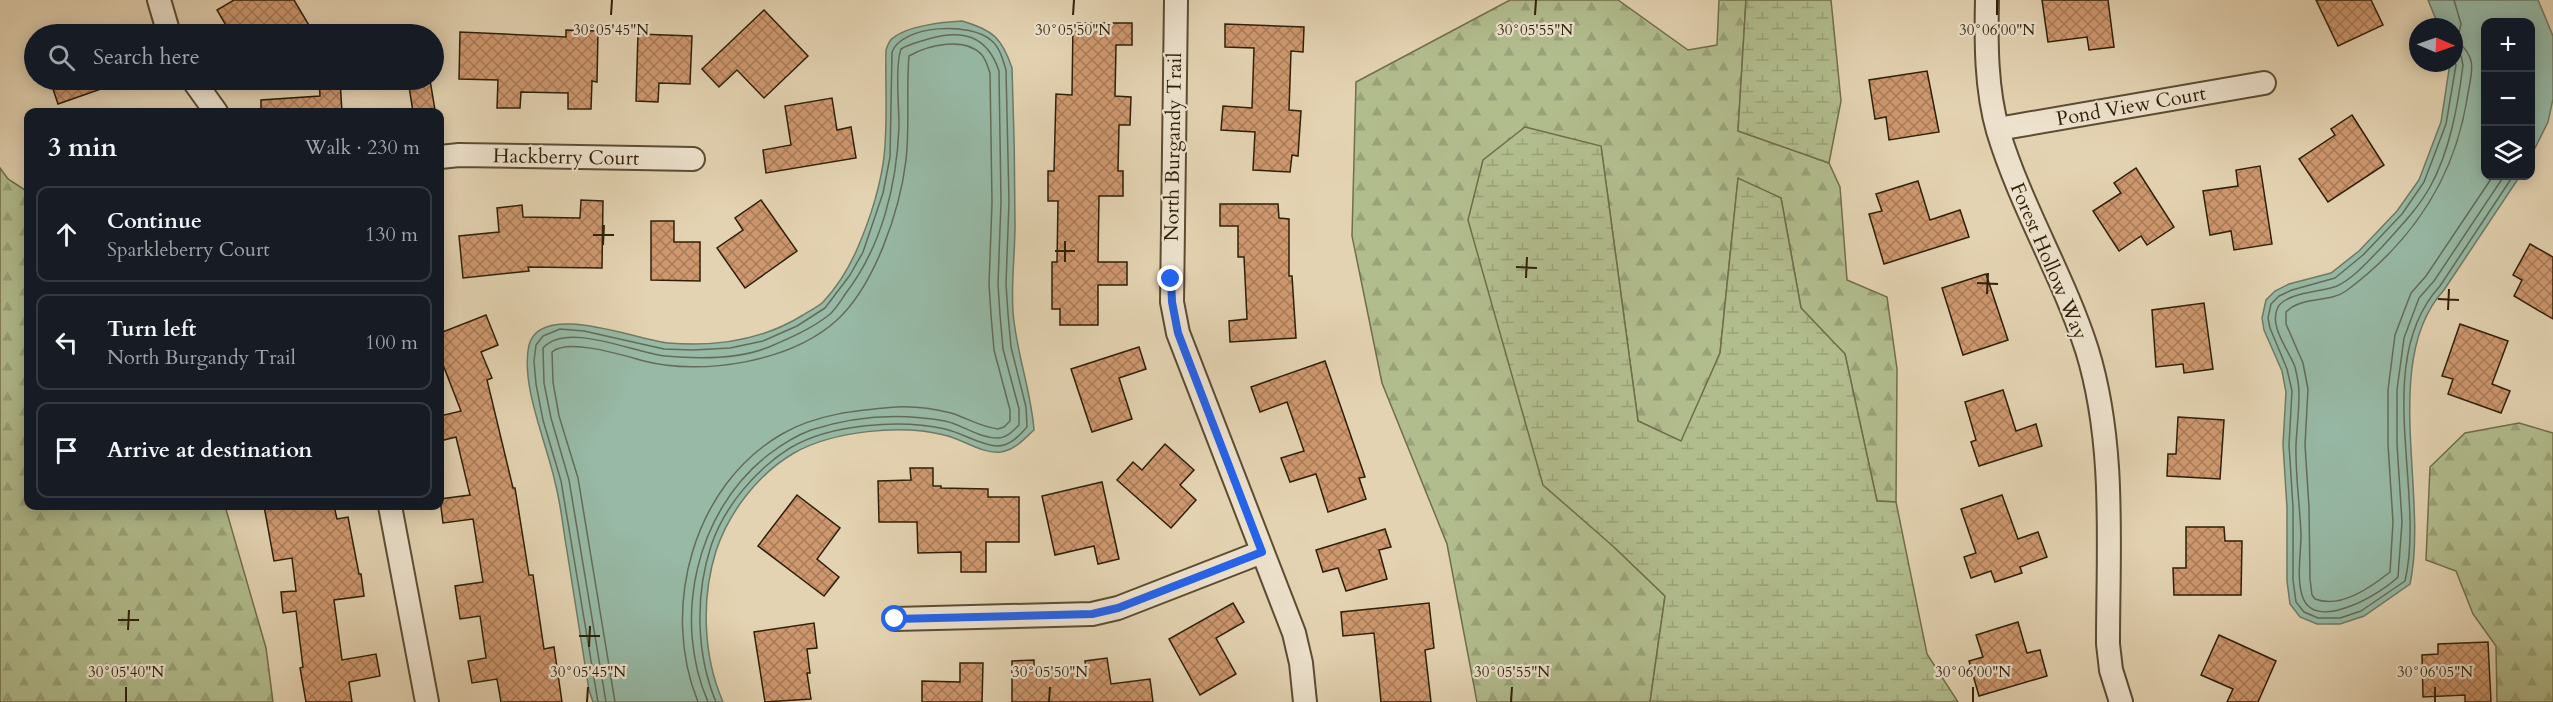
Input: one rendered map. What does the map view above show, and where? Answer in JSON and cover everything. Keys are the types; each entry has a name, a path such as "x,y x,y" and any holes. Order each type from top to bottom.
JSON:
{"street":[{"path":"159,0 166,24"},
{"name":"North Burgandy Trail","path":"1176,0 1172,302 1178,333 1294,633 1301,663 1305,702"},
{"name":"Forest Hollow Way","path":"1987,0 1988,67 1998,129 2013,176 2037,234 2071,303 2087,352 2099,402 2107,471 2108,644 2111,670 2121,702"},
{"name":"Pond View Court","path":"1998,129 2264,83"},
{"path":"200,90 213,108"},
{"name":"Hackberry Court","path":"444,157 693,159"},
{"path":"391,510 427,702"},
{"path":"895,619 1092,614 1118,608 1262,552"}],"green space":[{"path":"1510,0 1618,0 1688,50 1717,45 1719,0 1746,0 1738,131 1829,163 1840,187 1847,280 1887,297 1897,369 1896,502 1877,501 1845,354 1801,308 1781,198 1738,179 1720,353 1682,442 1638,421 1601,146 1615,548 1665,596 1650,702 1477,702 1447,544 1382,383 1352,236 1356,82"},
{"path":"1746,0 1831,0 1841,101 1829,163 1738,131"},
{"path":"1525,127 1601,146 1638,421 1681,441 1720,353 1738,178 1781,198 1801,308 1845,354 1877,501 1896,502 1927,654 1958,702 1650,702 1665,596 1615,548 1543,485 1468,220 1483,160"},
{"path":"0,168 8,179 24,189 24,510 226,510 266,648 273,702 0,702"},
{"path":"2519,423 2553,433 2553,702 2497,702 2496,646 2473,614 2456,571 2426,560 2430,467 2465,433"}],"water":[{"path":"2428,0 2538,0 2553,36 2553,99 2548,122 2535,148 2535,18 2481,18 2481,180 2517,180 2425,319 2414,353 2410,390 2410,430 2414,549 2410,584 2364,616 2340,624 2317,624 2300,617 2290,604 2287,581 2287,508 2283,444 2286,392 2282,371 2264,330 2262,318 2266,300 2275,291 2289,284 2331,273 2359,251 2397,211 2419,180 2441,122 2449,72 2463,72 2463,18 2435,18"},
{"path":"962,21 981,28 995,37 1004,49 1012,68 1015,205 1013,312 1034,430 1015,447 1001,452 979,449 944,435 888,430 828,439 794,453 768,472 746,495 729,522 716,551 708,588 706,627 711,666 723,702 593,702 589,690 559,499 531,395 527,361 529,345 537,332 552,325 571,324 593,326 668,343 703,344 738,340 788,324 821,304 851,262 867,225 877,192 885,144 886,50 889,43 907,30"}],"building":[{"path":"234,0 294,0 308,24 225,24 217,10"},
{"path":"2042,0 2108,0 2114,47 2089,50 2087,37 2048,42"},
{"path":"2316,0 2371,0 2383,25 2338,46"},
{"path":"764,10 808,56 764,98 737,70 719,87 702,69"},
{"path":"1073,23 1132,23 1132,45 1116,45 1115,96 1131,97 1130,125 1119,125 1118,171 1123,171 1123,196 1099,196 1098,262 1127,262 1127,285 1098,285 1098,325 1060,325 1060,309 1052,309 1052,262 1057,262 1058,201 1048,201 1048,171 1054,171 1056,94 1072,95"},
{"path":"1225,24 1304,27 1303,52 1291,51 1289,110 1301,111 1298,156 1292,155 1290,172 1253,170 1255,132 1221,130 1223,106 1252,108 1254,48 1225,47"},
{"path":"566,30 598,31 597,82 592,81 591,109 568,109 568,93 521,92 520,108 497,108 498,80 459,79 460,32 566,37"},
{"path":"638,34 692,36 690,84 659,83 658,102 636,101"},
{"path":"1927,71 1939,132 1889,140 1886,117 1875,119 1869,80"},
{"path":"53,90 98,90 58,104"},
{"path":"320,90 341,90 342,108 261,108 261,100 320,96"},
{"path":"410,90 432,90 435,108 412,108"},
{"path":"832,98 837,130 851,127 856,158 766,173 763,150 791,145 785,106"},
{"path":"2352,115 2384,165 2328,202 2299,159 2335,135 2331,129"},
{"path":"2260,166 2272,244 2234,250 2231,231 2210,235 2203,191 2238,186 2236,170"},
{"path":"2136,168 2174,227 2147,245 2141,236 2119,251 2093,211 2121,193 2114,183"},
{"path":"1918,181 1930,220 1960,210 1969,237 1884,264 1869,214 1882,211 1876,194"},
{"path":"581,200 603,201 602,268 528,267 529,271 463,278 459,236 499,232 497,208 522,205 523,217 580,218"},
{"path":"761,200 797,251 745,288 717,248 743,230 735,218"},
{"path":"1220,204 1278,204 1279,218 1289,219 1289,276 1292,276 1296,338 1230,342 1229,321 1247,319 1244,257 1238,257 1238,226 1220,226"},
{"path":"651,221 674,221 674,242 700,242 700,281 651,280"},
{"path":"2530,244 2553,257 2553,319 2514,296 2522,280 2513,275"},
{"path":"1986,274 2008,340 1963,355 1942,288"},
{"path":"2204,303 2213,369 2184,373 2183,364 2156,367 2152,310"},
{"path":"486,315 498,345 481,352 492,378 487,380 513,488 515,488 529,575 533,575 544,649 554,647 562,702 501,702 497,679 472,683 468,661 486,658 480,616 460,619 455,586 483,582 473,519 443,523 441,510 444,510 444,498 470,495 456,437 444,440 444,415 461,411 444,367 444,331"},
{"path":"2460,324 2508,341 2492,384 2510,391 2501,413 2448,394 2453,379 2442,376"},
{"path":"1139,347 1146,369 1119,378 1132,419 1092,432 1071,369"},
{"path":"1325,361 1365,477 1359,478 1366,499 1328,512 1316,474 1290,482 1281,458 1304,451 1287,402 1260,412 1251,387"},
{"path":"2003,390 2016,431 2036,424 2042,446 1979,466 1971,442 1976,440 1965,402"},
{"path":"2178,417 2224,420 2220,479 2167,476 2168,454 2176,454"},
{"path":"1165,444 1194,470 1180,485 1196,500 1171,528 1117,480 1133,462 1142,470"},
{"path":"910,468 933,468 933,486 988,489 988,497 1019,497 1019,542 986,542 986,572 961,572 961,552 918,553 917,522 879,522 878,481 911,480"},
{"path":"1102,482 1119,559 1098,564 1094,546 1055,555 1042,496"},
{"path":"797,495 840,528 817,559 839,577 824,596 758,546"},
{"path":"2002,495 2018,539 2038,532 2047,557 2020,567 2022,573 1995,582 1991,571 1971,578 1964,557 1976,553 1961,509"},
{"path":"265,510 335,510 337,519 348,517 364,596 334,600 342,660 376,654 380,676 349,682 352,702 306,702 300,668 303,667 296,611 283,613 281,592 296,591 292,558 274,561"},
{"path":"2186,527 2224,527 2225,541 2242,541 2241,595 2174,595 2173,568 2186,568"},
{"path":"1385,529 1391,547 1379,550 1387,579 1346,591 1338,568 1323,572 1316,550"},
{"path":"1233,603 1244,622 1216,638 1236,674 1200,695 1169,639"},
{"path":"1429,603 1434,648 1425,650 1431,702 1381,702 1374,633 1343,636 1341,612"},
{"path":"2018,622 2027,653 2040,650 2047,676 1979,696 1969,661 1983,657 1976,635"},
{"path":"814,623 817,648 807,649 810,673 807,673 811,699 765,702 754,632"},
{"path":"2219,635 2276,661 2258,702 2227,702 2233,689 2201,675"},
{"path":"2488,642 2491,702 2465,702 2465,695 2423,697 2422,655 2438,654 2438,644"},
{"path":"1107,658 1111,684 1150,679 1153,702 1012,702 1012,661 1034,660 1034,672 1086,671 1085,661"},
{"path":"960,663 983,663 982,702 922,702 922,681 960,682"}],"route":[{"path":"895,619 1092,614 1118,608 1262,552 1178,333 1172,302 1171,279"}]}
